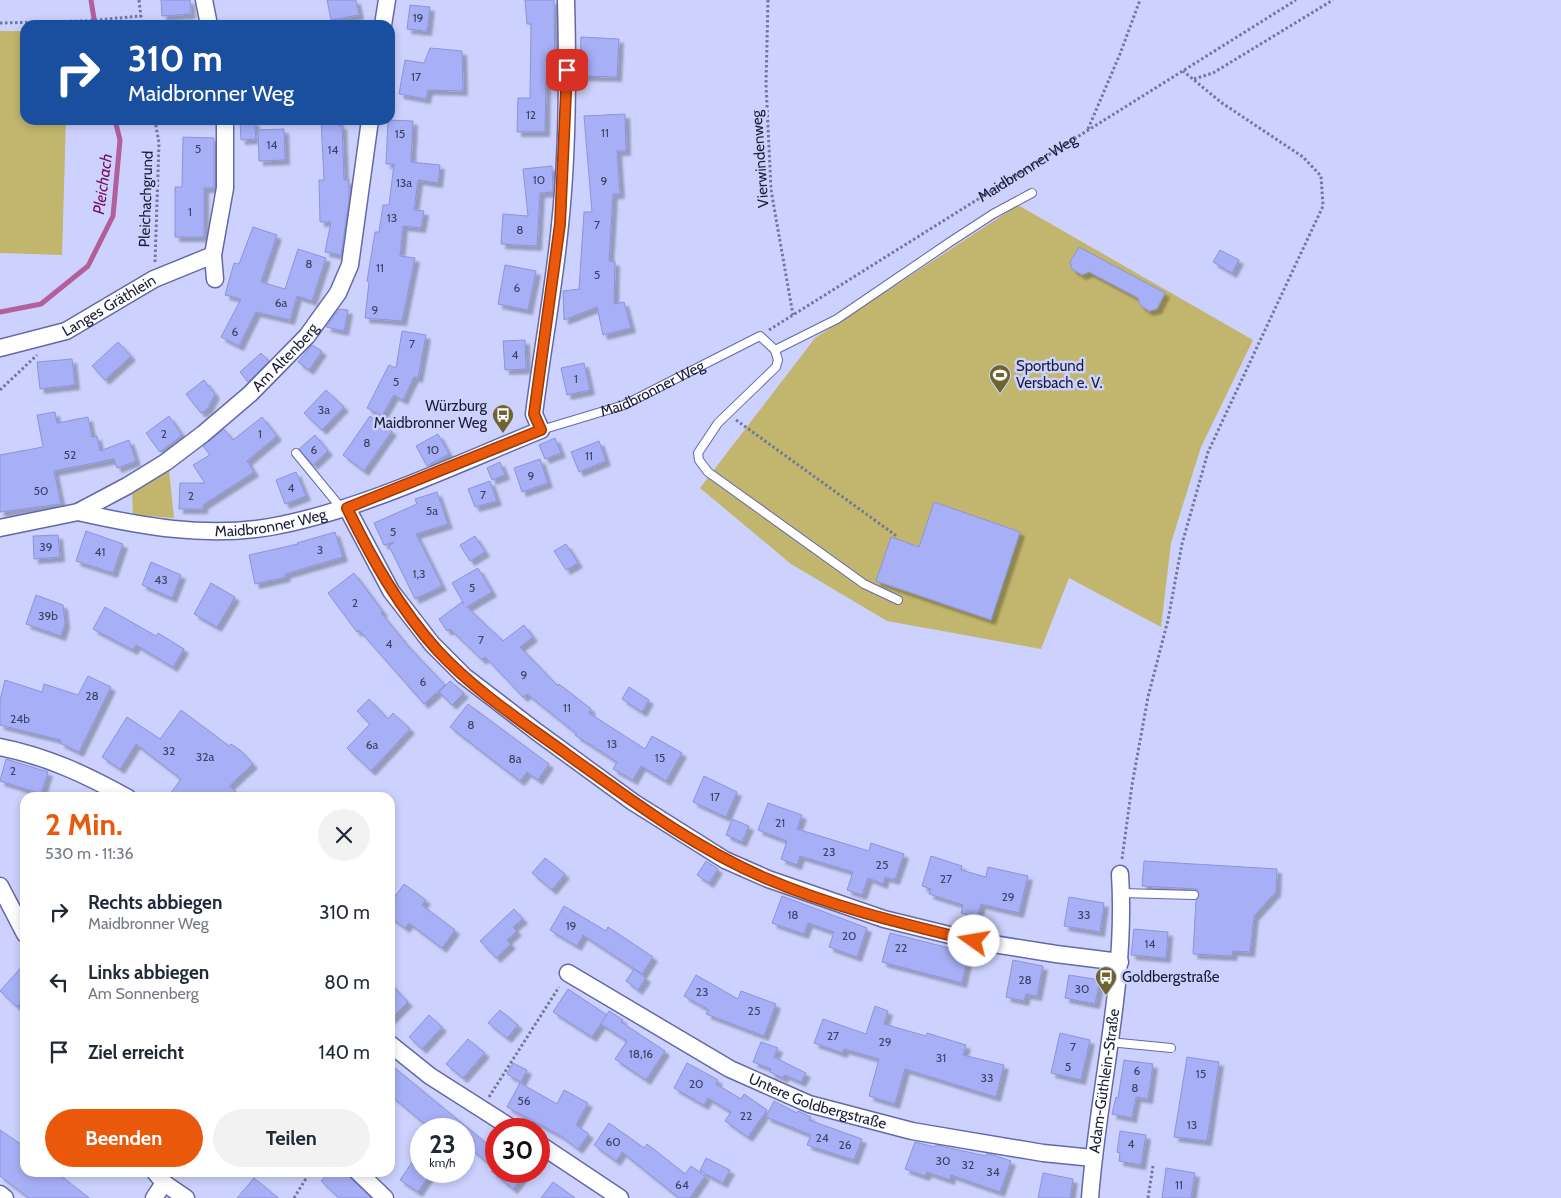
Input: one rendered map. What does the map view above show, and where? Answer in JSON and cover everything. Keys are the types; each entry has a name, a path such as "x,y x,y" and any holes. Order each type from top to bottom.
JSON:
{"street":[{"path":"204,0 208,20"},
{"path":"384,20 387,0"},
{"path":"541,430 534,414 560,224 565,155 568,87 566,0"},
{"path":"215,279 213,255 225,188 225,125"},
{"name":"Am Altenberg","path":"78,512 122,489 166,462 203,434 250,394 307,336 338,293 350,265 369,125"},
{"name":"Langes Gräthlein","path":"0,348 66,331 154,279 213,255"},
{"name":"Maidbronner Weg","path":"78,512 145,526 213,531 269,527 345,508 541,430"},
{"path":"345,508 391,591 435,648 464,676 536,732 633,802 717,855 768,879 884,920 974,941 1120,962"},
{"path":"3,526 78,512"},
{"path":"0,748 29,754 82,773 117,792"},
{"name":"Adam-Güthlein-Straße","path":"1090,1198 1093,1158 1120,962 1122,893 1120,874"},
{"path":"0,886 20,924"},
{"name":"Untere Goldbergstraße","path":"568,973 730,1069 809,1104 912,1131 1043,1153 1093,1158"},
{"path":"395,1048 426,1072 494,1118"},
{"path":"550,1151 620,1198"},
{"path":"363,1177 385,1198"},
{"path":"154,1198 159,1178 186,1198"},
{"path":"0,1194 5,1198"}],"lane":[{"name":"Maidbronner Weg","path":"775,350 836,319 964,232 1032,193"},
{"name":"Maidbronner Weg","path":"541,430 624,405 760,336"},
{"path":"760,336 775,350 778,360 776,366 727,414 698,453 699,460 708,472 864,584 898,600"},
{"path":"296,454 345,508"},
{"path":"1122,893 1194,895"},
{"path":"1109,1042 1171,1048"}],"path":[{"path":"139,0 141,20"},
{"name":"Vierwindenweg","path":"768,0 766,84 771,190 793,315"},
{"path":"1088,130 1140,0"},
{"name":"Maidbronner Weg","path":"760,336 1296,0"},
{"path":"1194,79 1213,73 1333,0"},
{"path":"90,20 141,16"},
{"path":"0,23 20,23"},
{"path":"1120,874 1132,785 1148,697 1168,620 1182,544 1208,452 1323,206 1321,176 1303,157 1222,103 1183,70"},
{"name":"Pleichachgrund","path":"154,279 159,143 157,125"},
{"path":"0,390 41,352"},
{"path":"727,414 898,537"},
{"path":"481,1110 568,973"},
{"path":"1148,1198 1153,1166"},
{"path":"294,1198 307,1177"}],"shaded area":[{"path":"0,31 20,31 20,125 66,125 62,255 0,253"},
{"name":"Sportbund Versbach e. V.","path":"1018,205 1253,340 1201,447 1171,543 1161,627 1069,578 1041,649 887,621 791,564 700,488 815,338"},
{"path":"169,470 174,518 133,515 132,492"}],"building":[{"path":"161,0 190,0 191,14 162,16"},
{"path":"327,0 356,0 359,15 331,20"},
{"path":"525,0 554,0 555,81 546,81 545,132 517,132 518,98 530,98 531,24 527,24"},
{"path":"410,5 430,7 427,31 407,29"},
{"path":"581,37 619,39 617,77 580,76"},
{"path":"430,48 462,51 463,91 428,90 426,99 399,94 405,60 424,63"},
{"path":"625,114 626,151 617,151 620,194 613,194 609,261 615,262 614,304 624,302 631,328 603,335 597,307 564,320 563,291 579,289 584,212 592,212 584,116"},
{"path":"395,120 413,121 411,162 440,165 438,183 418,180 414,210 424,211 421,228 403,226 400,256 415,258 402,321 365,318 369,282 367,281 375,232 379,232 383,205 389,205 394,164 386,164 388,125 395,125"},
{"path":"240,125 254,125 256,139 241,140"},
{"path":"321,125 342,125 344,180 349,180 349,200 341,255 325,252 331,222 320,222 319,180 324,180"},
{"path":"284,129 285,160 259,161 258,130"},
{"path":"183,137 214,138 214,188 204,188 204,237 175,237 175,187 182,187"},
{"path":"552,166 553,192 540,193 537,246 501,244 503,214 528,216 523,169"},
{"path":"253,227 277,235 261,282 285,289 298,249 326,258 312,301 297,296 290,320 256,312 239,346 221,337 241,299 225,295 234,263 239,264"},
{"path":"1079,247 1165,293 1157,309 1149,311 1140,305 1138,298 1089,272 1082,275 1072,269 1070,262"},
{"path":"1220,250 1239,260 1232,273 1213,262"},
{"path":"505,265 536,271 528,310 498,304"},
{"path":"339,309 348,310 344,331 326,327"},
{"path":"402,331 426,335 418,378 414,377 403,400 394,395 382,416 367,408 389,365 396,368"},
{"path":"525,340 526,369 505,370 503,341"},
{"path":"118,342 131,356 105,380 92,366"},
{"path":"312,345 322,351 309,370 298,362"},
{"path":"261,353 269,361 248,382 240,372"},
{"path":"72,359 75,385 40,389 37,362"},
{"path":"584,363 590,390 567,395 561,368"},
{"path":"204,380 215,394 208,408 201,413 186,394"},
{"path":"326,390 344,407 322,430 304,413"},
{"path":"55,412 57,423 88,417 92,437 97,436 100,451 129,440 136,461 117,468 114,459 54,471 61,504 0,512 0,455 43,447 37,415"},
{"path":"169,416 182,435 160,452 146,433"},
{"path":"370,416 392,431 364,471 343,455"},
{"path":"262,417 277,436 247,461 254,472 203,505 203,509 179,509 180,483 205,483 193,465 210,455 203,446 224,429 233,440"},
{"path":"438,434 449,454 427,466 416,446"},
{"path":"315,435 328,451 313,465 299,449"},
{"path":"555,438 561,453 545,459 539,445"},
{"path":"599,441 606,461 579,472 571,452"},
{"path":"540,459 548,483 522,492 514,468"},
{"path":"500,462 505,475 492,480 487,468"},
{"path":"296,472 306,496 285,504 276,480"},
{"path":"490,481 497,501 475,507 468,489"},
{"path":"437,492 448,524 416,534 442,586 415,599 389,546 394,542 384,545 374,523 417,504 415,499"},
{"path":"934,502 1020,532 991,620 876,581 891,537 919,547"},
{"path":"86,531 123,544 113,573 76,561"},
{"path":"335,532 343,557 285,574 286,577 255,584 249,555 298,544"},
{"path":"58,535 60,557 34,559 33,536"},
{"path":"475,536 485,552 470,561 460,545"},
{"path":"566,544 578,563 566,570 554,551"},
{"path":"151,562 181,575 172,598 142,585"},
{"path":"478,568 492,592 467,607 503,641 524,625 533,637 520,647 558,686 559,684 591,709 589,713 645,749 652,736 682,753 666,781 641,766 633,780 613,769 617,762 575,735 577,734 527,694 523,697 485,657 482,660 450,629 447,631 439,619 462,602 464,604 452,583"},
{"path":"354,573 383,612 381,613 408,646 445,685 424,704 359,630 357,632 328,593"},
{"path":"211,583 235,597 217,627 194,614"},
{"path":"36,595 63,605 65,624 61,636 26,624"},
{"path":"105,607 156,636 158,633 184,649 173,667 136,645 133,650 93,629"},
{"path":"88,676 111,687 79,752 60,743 61,740 0,725 0,700 5,680 42,692 44,684 78,695"},
{"path":"450,681 464,693 452,705 439,692"},
{"path":"629,687 649,700 642,712 622,699"},
{"path":"369,699 388,719 393,713 410,729 371,771 347,748 370,724 357,711"},
{"path":"468,704 549,764 538,780 527,772 520,781 450,727"},
{"path":"181,710 229,746 231,744 240,750 253,764 229,786 236,792 171,792 181,779 136,744 120,769 102,757 127,717 160,739"},
{"path":"6,759 48,772 42,792 35,792 0,781"},
{"path":"704,776 737,792 726,817 693,802"},
{"path":"768,803 802,815 797,829 869,851 871,843 904,854 895,880 885,877 883,884 868,878 862,895 847,890 853,872 800,856 797,865 781,859 787,841 758,830"},
{"path":"732,819 749,826 742,842 726,835"},
{"path":"931,856 962,866 961,870 986,877 988,867 1028,876 1019,913 981,904 977,917 961,913 963,905 929,894 931,889 922,886"},
{"path":"545,858 565,874 552,890 532,873"},
{"path":"706,861 718,869 709,883 697,875"},
{"path":"1144,861 1277,869 1276,892 1254,916 1250,952 1233,951 1232,956 1193,954 1196,900 1199,893 1197,889 1142,886"},
{"path":"404,884 426,900 422,905 455,930 442,948 409,923 405,928 395,921 395,896"},
{"path":"782,896 867,928 857,957 829,947 834,932 808,923 804,934 772,923"},
{"path":"1069,897 1104,903 1100,932 1064,926"},
{"path":"564,906 606,931 608,927 653,957 642,974 583,935 577,946 550,930"},
{"path":"514,909 523,919 513,927 517,931 507,940 511,944 496,958 480,941"},
{"path":"1134,929 1168,932 1166,958 1131,955"},
{"path":"890,933 969,953 962,983 882,962"},
{"path":"1013,960 1043,966 1037,996 1026,994 1024,1001 1006,997"},
{"path":"20,969 20,1004 17,1007 0,991"},
{"path":"634,969 646,978 638,990 626,981"},
{"path":"696,975 738,999 741,991 776,1004 764,1036 706,1014 709,1010 684,996"},
{"path":"1069,975 1100,980 1095,1004 1065,998"},
{"path":"395,988 408,1002 395,1015"},
{"path":"568,989 607,1015 592,1037 553,1012"},
{"path":"875,1006 888,1011 884,1024 926,1036 927,1033 966,1045 963,1055 1004,1065 996,1097 905,1069 895,1104 869,1096 879,1059 844,1049 843,1053 814,1043 823,1019 866,1034"},
{"path":"500,1010 518,1025 507,1038 488,1023"},
{"path":"609,1011 623,1020 621,1022 665,1051 646,1080 615,1059 627,1041 601,1024"},
{"path":"429,1015 442,1027 422,1049 409,1037"},
{"path":"1060,1033 1090,1040 1081,1080 1051,1073"},
{"path":"468,1039 485,1053 463,1078 446,1064"},
{"path":"761,1042 778,1048 774,1057 806,1073 801,1082 785,1075 783,1078 770,1072 771,1069 753,1062"},
{"path":"1187,1057 1219,1062 1207,1141 1174,1137"},
{"path":"1124,1060 1153,1064 1148,1099 1136,1097 1132,1118 1112,1114 1116,1097 1118,1098"},
{"path":"513,1063 527,1070 521,1082 507,1074"},
{"path":"687,1063 718,1080 716,1084 741,1099 744,1094 767,1110 748,1137 725,1121 731,1112 708,1098 704,1105 674,1088"},
{"path":"395,1068 456,1118 418,1118 395,1099"},
{"path":"520,1083 557,1104 564,1090 588,1103 576,1125 589,1134 578,1149 550,1130 550,1118 527,1118 507,1107"},
{"path":"774,1101 797,1113 798,1111 811,1117 809,1120 862,1139 854,1160 807,1145 811,1135 766,1117"},
{"path":"609,1123 644,1148 647,1144 685,1174 691,1166 705,1176 690,1198 679,1198 622,1152 616,1161 594,1145"},
{"path":"0,1130 20,1144 20,1177 62,1177 89,1198 29,1198 0,1176"},
{"path":"1120,1131 1146,1135 1141,1165 1119,1161 1120,1153 1117,1152"},
{"path":"475,1134 485,1142 485,1161 475,1152"},
{"path":"915,1142 986,1156 986,1154 993,1155 1011,1161 1000,1192 951,1175 950,1180 927,1172 925,1176 905,1169"},
{"path":"706,1158 730,1170 723,1183 700,1171"},
{"path":"410,1165 410,1183 424,1183 418,1192 400,1180"},
{"path":"1166,1168 1195,1173 1191,1198 1162,1198"},
{"path":"1043,1173 1073,1179 1070,1198 1038,1198"},
{"path":"325,1177 349,1177 371,1198 339,1198 321,1181"},
{"path":"254,1178 278,1198 237,1198"},
{"path":"553,1182 575,1198 541,1198"},
{"path":"506,1183 518,1183 513,1189"}],"waterway":[{"name":"Pleichach","path":"91,0 94,20"},
{"name":"Pleichach","path":"0,312 41,304 88,266 113,216 120,140 116,125"}],"place":[{"name":"Sportbund Versbach e. V.","path":"1000,394"},
{"name":"Würzburg Maidbronner Weg","path":"503,434"},
{"name":"Goldbergstraße","path":"1106,996"}],"route":[{"path":"567,70 565,155 560,224 534,414 541,430 347,508 391,591 415,624 439,652 464,676 536,732 633,802 725,860 768,879 884,920 974,941"}]}
